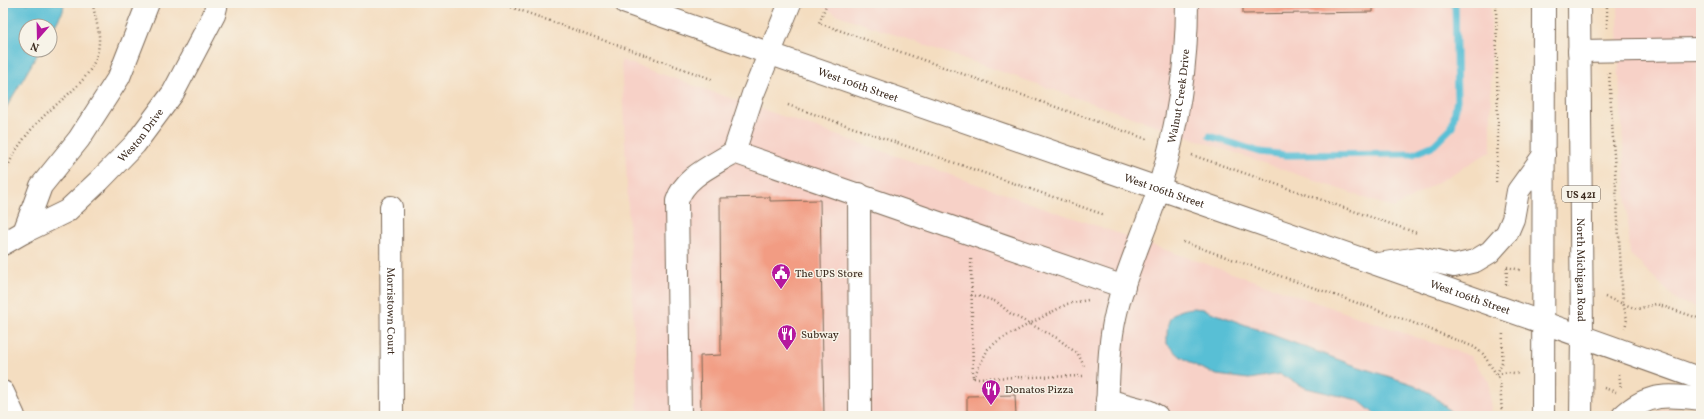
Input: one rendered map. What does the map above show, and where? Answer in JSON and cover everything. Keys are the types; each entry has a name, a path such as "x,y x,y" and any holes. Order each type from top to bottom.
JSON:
{"street":[{"path":"24,232 41,186 79,139 118,77 148,3"},
{"name":"Weston Drive","path":"3,244 67,211 135,144 173,93 214,15 217,3"},
{"name":"West 106th Street","path":"626,3 1378,264 1701,380"},
{"path":"680,416 677,201 680,191 689,181 734,152 753,94 790,3"},
{"name":"Walnut Creek Drive","path":"1107,408 1112,334 1124,287 1159,188 1171,148 1187,37 1187,3"},
{"path":"1543,416 1544,3"},
{"name":"North Michigan Road","path":"1579,3 1582,336 1581,416"},
{"path":"1580,51 1701,49"},
{"path":"734,152 859,194 970,235 1124,287"},
{"path":"1378,264 1419,258 1454,266 1475,261 1490,252 1507,233 1513,219 1518,191 1544,155"},
{"path":"859,194 860,416"},
{"name":"Morristown Court","path":"391,207 392,416"},
{"path":"3,392 14,416"},
{"path":"1623,416 1634,406 1650,398 1678,396 1701,399"},
{"path":"1107,408 1151,414"}],"path":[{"path":"3,174 22,141 40,119 76,88 84,80 91,69 97,52 99,36 93,3"},
{"path":"500,3 714,80"},
{"path":"819,23 827,3"},
{"path":"1496,3 1498,140 1496,184"},
{"path":"1607,3 1608,51 1623,303 1637,309 1656,304 1701,319"},
{"path":"788,105 1105,215"},
{"path":"970,235 972,378"},
{"path":"1183,242 1406,320 1474,347 1483,354 1500,380 1502,416"},
{"path":"971,295 997,302 1011,314 1057,338 1078,354 1088,376 972,378"},
{"path":"972,378 988,349 999,340 1067,304 1082,300 1095,300"},
{"path":"1600,387 1623,394"}],"shaded area":[{"path":"815,3 1491,3 1491,151 1394,208 838,15"},
{"path":"1618,3 1701,3 1701,309 1678,301 1630,254 1619,77"},
{"path":"621,60 1470,356 1489,382 1491,416 638,416"},
{"path":"1664,409 1676,409 1701,416 1648,416"}],"water":[{"path":"3,3 64,3 63,11 58,20 58,18 18,18 18,58 35,58 3,113"},
{"path":"1184,309 1203,309 1350,364 1415,385 1433,395 1450,411 1453,416 1377,416 1358,400 1306,388 1280,374 1249,379 1217,375 1198,367 1180,356 1167,344 1167,329 1170,318"}],"building":[{"path":"1243,3 1373,3 1373,12 1243,14"},
{"path":"770,197 770,201 820,200 824,416 701,416 700,356 721,355 720,198"},
{"name":"Donatos Pizza","path":"1015,395 1016,416 967,416 967,396"}],"waterway":[{"path":"1210,136 1260,152 1287,155 1413,154 1434,145 1452,127 1457,100 1455,3"}],"place":[{"name":"The UPS Store","path":"781,290"},
{"name":"Subway","path":"787,351"},
{"name":"Donatos Pizza","path":"991,406"}]}
